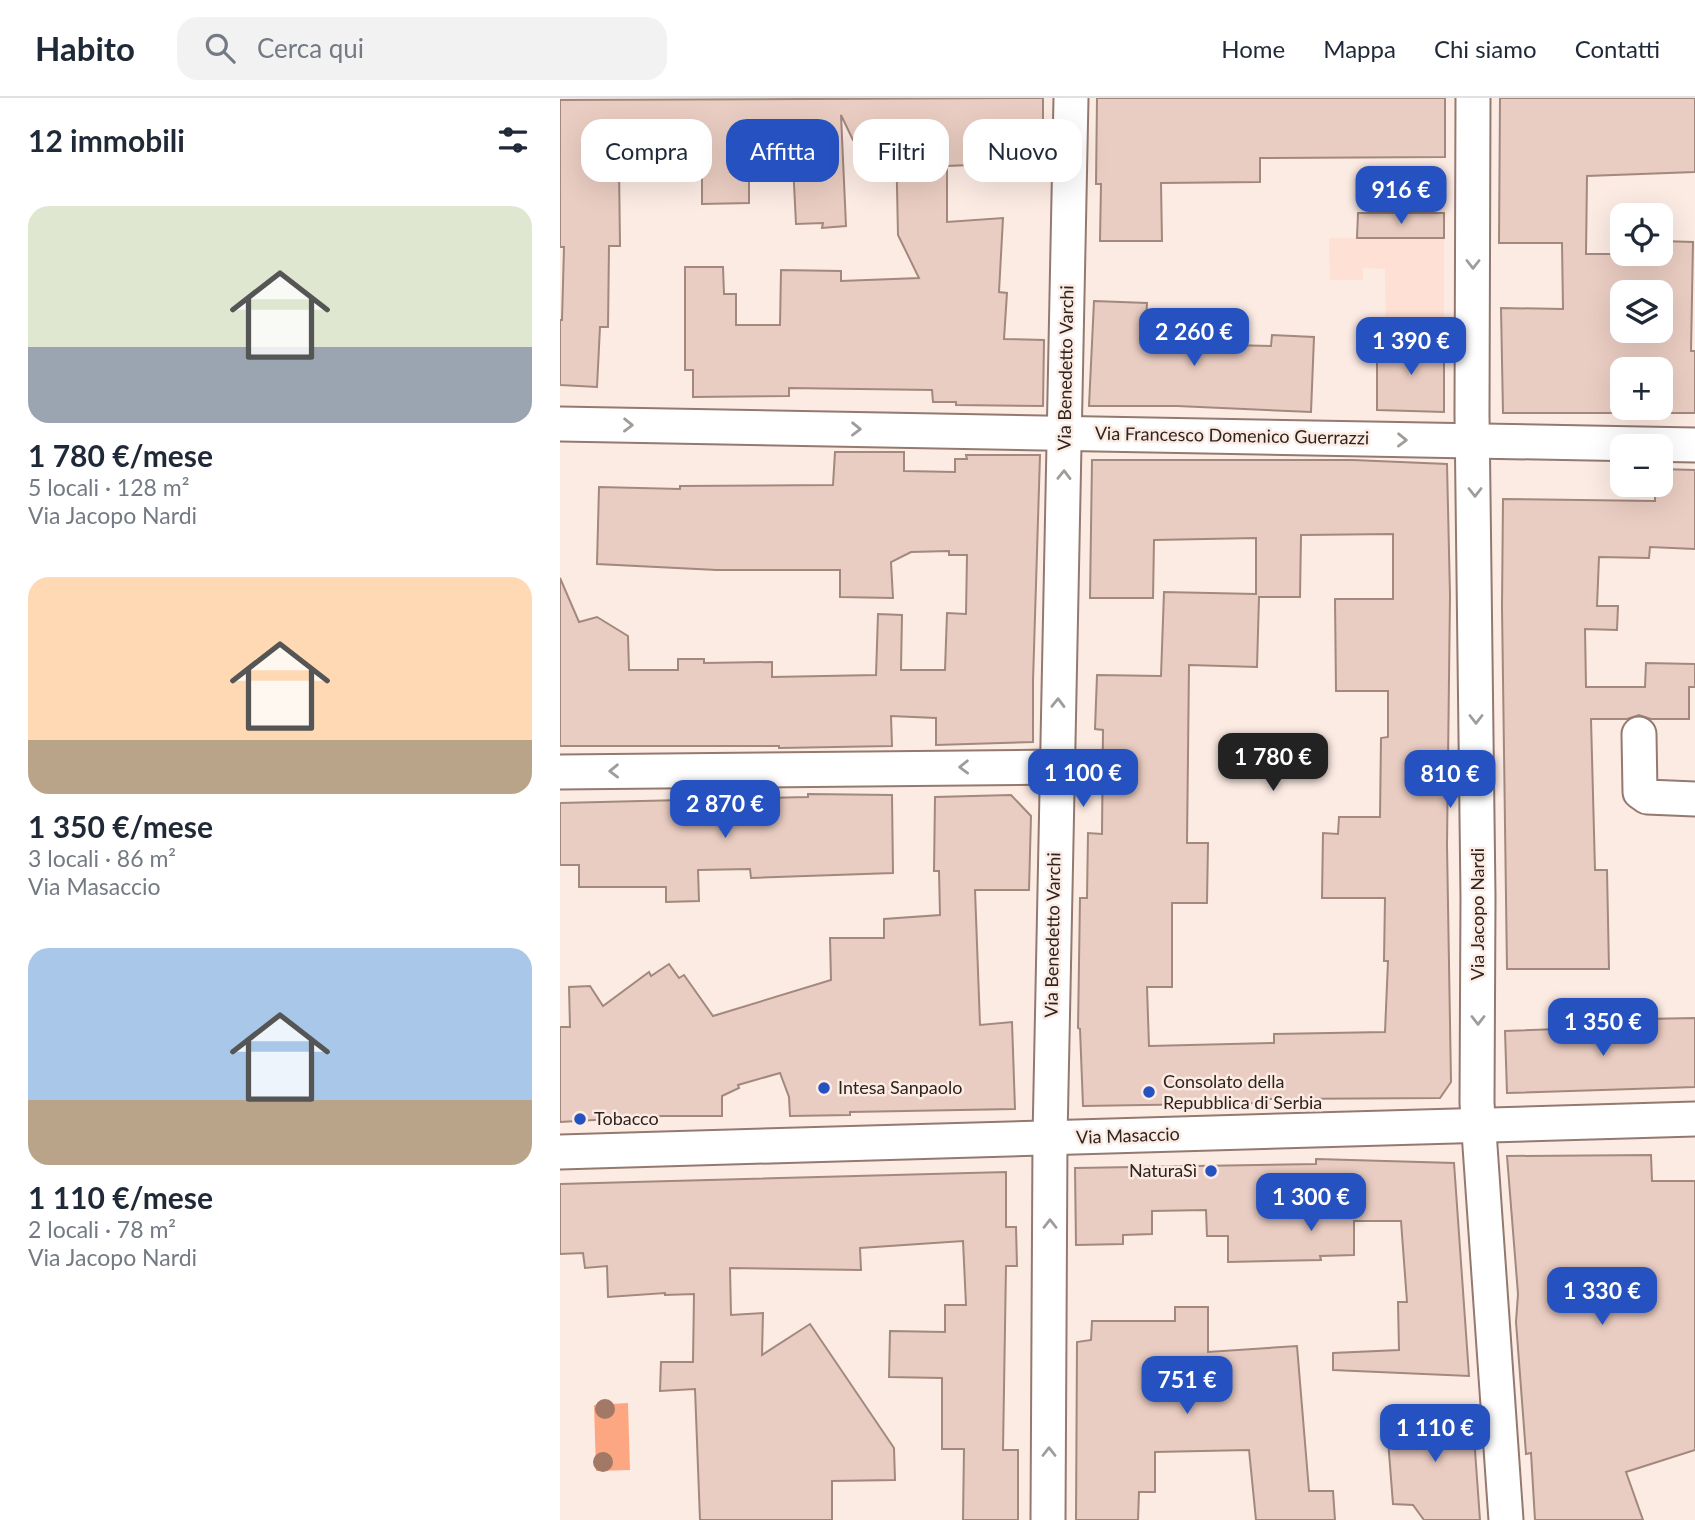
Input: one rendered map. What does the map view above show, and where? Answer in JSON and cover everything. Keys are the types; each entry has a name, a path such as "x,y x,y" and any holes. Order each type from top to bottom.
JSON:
{"street":[{"name":"Via Benedetto Varchi","path":"1048,1520 1056,767 1071,98"},
{"name":"Via Jacopo Nardi","path":"1473,98 1479,1126 1506,1520"},
{"name":"Via Francesco Domenico Guerrazzi","path":"560,424 1695,445"},
{"path":"1639,734 1640,792 1647,797 1695,799"},
{"path":"560,772 1056,767"},
{"name":"Via Masaccio","path":"560,1152 1695,1119"}],"shaded area":[{"path":"1329,238 1444,238 1444,342 1386,342 1385,269 1363,268 1363,280 1330,280"},
{"path":"628,1403 630,1470 596,1471 594,1405"}],"building":[{"path":"1043,98 1043,119 963,119 963,165 949,166 949,119 853,119 853,140 841,115 846,226 822,228 823,223 796,224 794,182 839,182 839,119 726,119 726,182 749,182 749,203 702,204 702,182 712,182 712,119 581,119 581,182 619,182 620,246 609,246 608,327 600,327 597,387 560,385 564,247 560,247 560,100"},
{"path":"1097,98 1445,98 1445,157 1260,158 1260,182 1161,183 1162,241 1100,241 1101,184 1096,184"},
{"path":"1500,98 1695,98 1695,172 1587,176 1586,254 1610,254 1610,266 1673,266 1673,241 1693,242 1691,351 1695,351 1695,413 1673,413 1673,357 1610,357 1610,413 1503,413 1501,308 1563,309 1562,243 1499,243"},
{"path":"897,182 947,182 947,222 1003,218 999,292 1007,293 1004,339 1044,340 1043,406 956,405 956,402 933,402 932,390 789,388 789,396 693,397 693,370 685,370 685,267 723,267 724,294 736,294 736,325 780,325 781,270 841,271 841,281 919,278 898,235"},
{"path":"1358,213 1444,213 1444,238 1357,238"},
{"path":"1094,301 1147,303 1145,343 1271,346 1272,335 1314,337 1311,412 1177,406 1089,406"},
{"path":"1377,342 1444,342 1444,412 1377,410"},
{"path":"835,452 904,452 904,471 955,472 955,459 967,459 966,455 1040,455 1033,742 936,745 936,718 891,716 892,746 560,746 560,578 579,622 597,617 628,636 629,670 678,670 678,659 704,659 704,663 772,662 772,677 876,675 878,614 902,615 901,670 945,670 947,613 966,614 967,555 949,555 949,551 911,552 891,562 893,598 840,597 840,570 717,570 597,564 599,487 680,489 680,486 833,485"},
{"path":"1092,460 1353,460 1447,464 1450,595 1447,845 1451,1082 1440,1098 1269,1099 1269,1103 1083,1106 1078,1028 1080,898 1087,898 1088,833 1102,834 1103,730 1095,729 1097,675 1161,676 1164,592 1256,594 1256,538 1154,540 1153,598 1090,598","holes":["1393,534 1393,599 1335,599 1336,691 1388,691 1388,737 1381,738 1380,817 1339,817 1338,834 1323,833 1322,898 1385,898 1384,961 1388,961 1385,1032 1274,1034 1274,1043 1149,1046 1147,987 1172,987 1172,903 1207,903 1208,843 1187,843 1189,665 1257,667 1259,597 1300,597 1301,535"]},
{"path":"1673,469 1695,470 1695,549 1650,547 1649,558 1599,557 1597,606 1618,606 1617,630 1585,629 1586,687 1645,687 1646,663 1695,664 1695,687 1689,687 1689,719 1651,719 1639,715 1627,719 1591,719 1595,870 1607,870 1609,969 1507,969 1503,499 1655,501 1655,497 1673,497"},
{"path":"808,794 892,795 893,873 751,878 750,869 698,870 699,901 666,902 666,887 579,887 579,865 560,865 560,803 808,797"},
{"path":"1011,795 1031,816 1029,890 975,890 980,1025 1012,1022 1015,1109 850,1112 850,1115 790,1116 789,1097 780,1073 738,1085 739,1088 722,1096 722,1116 663,1116 560,1122 560,1027 570,1027 569,987 590,986 603,1006 649,972 651,976 669,964 679,978 684,975 713,1016 831,980 830,938 884,938 884,919 940,915 939,871 934,871 935,797"},
{"path":"1695,1018 1695,1087 1507,1093 1505,1031 1644,1026 1644,1019"},
{"path":"1651,1155 1652,1181 1695,1181 1695,1450 1626,1472 1643,1520 1535,1520 1531,1453 1526,1454 1516,1322 1518,1294 1507,1156"},
{"path":"1316,1159 1454,1163 1469,1376 1333,1370 1333,1353 1399,1350 1398,1302 1407,1302 1401,1221 1354,1221 1354,1255 1320,1256 1321,1260 1228,1262 1228,1236 1207,1236 1206,1210 1152,1211 1152,1234 1123,1235 1123,1244 1076,1245 1075,1168 1316,1164"},
{"path":"1006,1172 1006,1227 1016,1227 1017,1266 1006,1266 1003,1450 1018,1450 1018,1520 963,1520 964,1449 942,1449 942,1378 889,1377 890,1331 945,1332 945,1305 966,1305 963,1241 860,1248 861,1270 730,1268 731,1315 763,1313 762,1355 810,1324 894,1448 895,1480 832,1481 832,1520 700,1520 695,1389 660,1391 661,1362 693,1362 694,1294 608,1297 607,1266 585,1268 583,1253 560,1254 560,1184"},
{"path":"1175,1307 1208,1307 1208,1352 1297,1346 1309,1491 1333,1491 1335,1520 1256,1520 1249,1450 1155,1452 1155,1492 1139,1492 1138,1520 1076,1520 1077,1342 1091,1340 1092,1321 1175,1321"},
{"path":"1472,1409 1480,1520 1424,1520 1413,1505 1393,1504 1386,1414"}],"place":[{"name":"Intesa Sanpaolo","path":"824,1088"},
{"name":"Consolato della Repubblica di Serbia","path":"1149,1092"},
{"name":"Tobacco","path":"580,1119"},
{"name":"NaturaSì","path":"1211,1171"}]}
